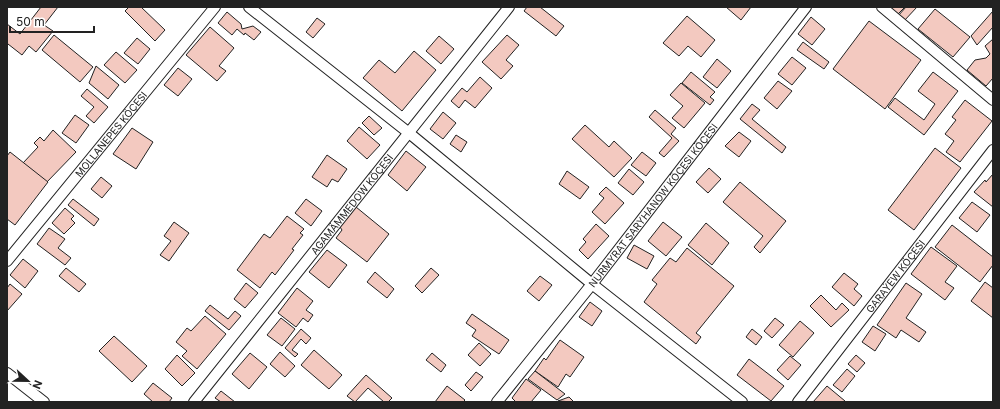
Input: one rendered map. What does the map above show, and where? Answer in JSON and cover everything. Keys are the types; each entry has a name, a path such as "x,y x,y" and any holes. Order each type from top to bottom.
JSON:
{"street":[{"name":"MOLLANEPES KÖÇESI","path":"7,261 215,7"},
{"path":"249,7 409,133 592,284 742,402"},
{"name":"AGAMÄMMEDOW KÖÇESI","path":"194,402 509,7"},
{"name":"NURMYRAT SARYHANOW KÖÇESI KÖÇESI","path":"497,402 592,284 806,7"},
{"path":"882,7 993,100"},
{"name":"GARAÝEW KÖÇESI","path":"798,402 993,150"},
{"path":"7,373 44,402"}],"building":[{"path":"41,7 58,7 44,25 53,31 36,52 29,46 22,55 8,44 7,46 7,24 20,34"},
{"path":"129,7 141,7 165,30 155,41 125,11"},
{"path":"527,7 540,7 564,26 556,36 524,11"},
{"path":"726,7 751,7 741,20"},
{"path":"888,7 905,7 897,15"},
{"path":"906,7 917,7 904,21 898,16"},
{"path":"935,9 970,37 953,57 918,29"},
{"path":"993,11 993,27 977,45 971,36"},
{"path":"227,12 241,24 242,29 253,26 261,32 254,40 245,33 244,35 237,29 232,35 218,23"},
{"path":"687,16 715,40 701,57 688,46 679,56 663,43"},
{"path":"811,17 825,29 812,45 798,34"},
{"path":"317,18 325,24 313,38 306,32"},
{"path":"869,21 921,60 885,109 833,69"},
{"path":"210,27 234,48 219,66 226,71 217,81 186,55"},
{"path":"54,35 93,67 80,82 42,50"},
{"path":"507,35 519,45 506,60 513,66 501,79 482,62"},
{"path":"439,36 454,49 441,64 426,51"},
{"path":"137,38 150,49 138,64 124,53"},
{"path":"993,39 993,78 986,86 967,70 975,60 986,58 990,54 985,46"},
{"path":"803,42 829,62 824,69 797,50"},
{"path":"414,51 436,70 402,111 363,78 379,60 395,73"},
{"path":"116,52 137,70 125,83 104,65"},
{"path":"792,57 806,68 792,85 778,74"},
{"path":"717,59 731,71 717,88 703,77"},
{"path":"96,66 119,85 108,99 89,83"},
{"path":"178,68 192,79 178,96 164,85"},
{"path":"691,72 715,92 710,97 714,100 710,105 682,83"},
{"path":"933,72 958,91 924,135 888,107 895,98 924,120 935,104 918,91"},
{"path":"480,77 492,88 475,108 465,100 459,108 451,101 462,88 467,92"},
{"path":"778,81 792,91 777,109 764,98"},
{"path":"681,83 705,103 684,128 672,118 683,106 670,95"},
{"path":"87,89 108,107 94,123 86,116 94,107 81,96"},
{"path":"965,100 992,121 960,162 946,152 954,141 945,134 956,120 952,117"},
{"path":"752,104 760,110 752,119 786,147 782,153 740,119"},
{"path":"655,110 676,128 671,134 679,141 664,157 659,153 672,138 649,117"},
{"path":"443,112 456,123 443,139 430,129"},
{"path":"75,115 89,125 76,143 62,133"},
{"path":"369,116 382,128 374,135 362,123"},
{"path":"585,125 609,147 614,141 632,158 614,177 572,139"},
{"path":"359,127 380,145 367,159 347,141"},
{"path":"132,128 153,142 136,169 113,154"},
{"path":"53,130 76,152 45,184 23,163 38,147 34,143 40,137 44,141"},
{"path":"739,132 751,141 739,157 725,146"},
{"path":"456,135 467,142 461,152 450,144"},
{"path":"935,148 961,168 914,230 888,210"},
{"path":"406,151 426,167 407,191 388,175"},
{"path":"10,152 48,182 15,225 7,219 7,156"},
{"path":"642,152 656,163 646,176 631,165"},
{"path":"327,155 347,169 338,182 332,179 327,187 312,177"},
{"path":"709,168 721,179 708,193 696,182"},
{"path":"629,169 644,182 633,195 618,183"},
{"path":"567,171 589,187 580,199 559,184"},
{"path":"993,174 993,207 974,192"},
{"path":"101,177 112,186 102,198 91,189"},
{"path":"740,182 786,221 760,253 754,247 763,236 723,202"},
{"path":"606,187 624,203 605,224 592,212 604,198 599,194"},
{"path":"73,199 99,219 94,226 68,205"},
{"path":"306,199 322,211 311,226 295,213"},
{"path":"972,202 990,215 977,232 959,218"},
{"path":"356,207 389,234 367,262 336,238 342,230 340,227"},
{"path":"65,208 74,216 71,219 75,223 64,234 52,223"},
{"path":"287,216 304,229 300,233 303,235 292,249 294,250 275,275 272,272 260,288 237,270 264,234 270,238"},
{"path":"174,222 189,233 169,261 160,255 171,241 164,236"},
{"path":"663,222 682,237 666,256 648,241"},
{"path":"706,223 729,243 712,265 688,245"},
{"path":"596,224 609,236 588,259 579,250 586,242 583,239"},
{"path":"952,225 993,257 993,265 980,282 935,247"},
{"path":"49,228 65,239 58,248 71,258 65,265 37,244"},
{"path":"634,245 654,256 647,269 627,258"},
{"path":"931,247 957,266 945,282 954,288 945,300 911,274"},
{"path":"687,248 734,286 696,333 701,337 696,344 644,302 657,284 652,280 670,258 676,262"},
{"path":"327,250 347,265 329,288 309,272"},
{"path":"23,259 38,271 25,288 10,275"},
{"path":"66,268 86,284 79,292 59,276"},
{"path":"431,268 439,275 422,293 415,286"},
{"path":"375,272 394,289 387,298 367,282"},
{"path":"844,273 858,284 854,289 862,296 854,306 832,287"},
{"path":"540,276 552,285 539,301 527,291"},
{"path":"985,282 993,288 993,318 971,301"},
{"path":"246,283 258,293 245,308 234,299"},
{"path":"906,283 922,294 906,318 926,332 919,342 901,330 896,338 877,325"},
{"path":"10,284 22,294 7,311 7,288"},
{"path":"297,288 313,301 306,310 313,315 308,322 303,318 296,327 278,313"},
{"path":"821,295 836,310 842,303 849,310 831,327 810,306"},
{"path":"590,302 602,311 592,326 579,317"},
{"path":"210,305 228,319 235,311 241,316 229,330 205,311"},
{"path":"472,314 509,340 499,354 472,336 476,330 466,323"},
{"path":"205,316 226,334 197,369 182,356 187,351 176,342 187,328 191,331"},
{"path":"281,318 295,329 282,346 267,335"},
{"path":"775,318 784,325 772,338 764,331"},
{"path":"800,321 814,333 793,357 779,345"},
{"path":"873,326 886,334 875,351 862,342"},
{"path":"301,329 311,338 306,344 301,339 292,350 298,354 295,357 285,348"},
{"path":"752,329 762,337 756,345 746,337"},
{"path":"114,336 147,366 132,382 99,351"},
{"path":"560,340 584,357 570,377 566,374 558,387 535,371 544,358 546,360"},
{"path":"479,343 491,354 480,366 468,355"},
{"path":"314,350 342,375 329,389 301,365"},
{"path":"280,352 295,366 285,377 270,364"},
{"path":"250,353 267,367 249,389 232,374"},
{"path":"432,353 446,365 441,372 426,360"},
{"path":"177,355 195,373 182,386 165,369"},
{"path":"856,355 865,363 857,372 848,364"},
{"path":"790,356 801,365 788,380 777,370"},
{"path":"749,359 784,386 771,401 737,375"},
{"path":"847,369 855,376 842,392 833,385"},
{"path":"535,371 565,394 557,400 528,379"},
{"path":"476,372 483,377 471,391 465,385"},
{"path":"366,375 392,398 388,402 384,402 368,388 355,402 347,396"},
{"path":"526,379 541,390 531,402 516,402 512,398"},
{"path":"153,383 172,398 169,402 153,402 144,394"},
{"path":"447,386 465,400 463,402 435,402"},
{"path":"827,386 845,401 845,402 813,402"},
{"path":"221,391 235,402 221,402 215,398"},
{"path":"569,397 574,402 558,401"}]}
